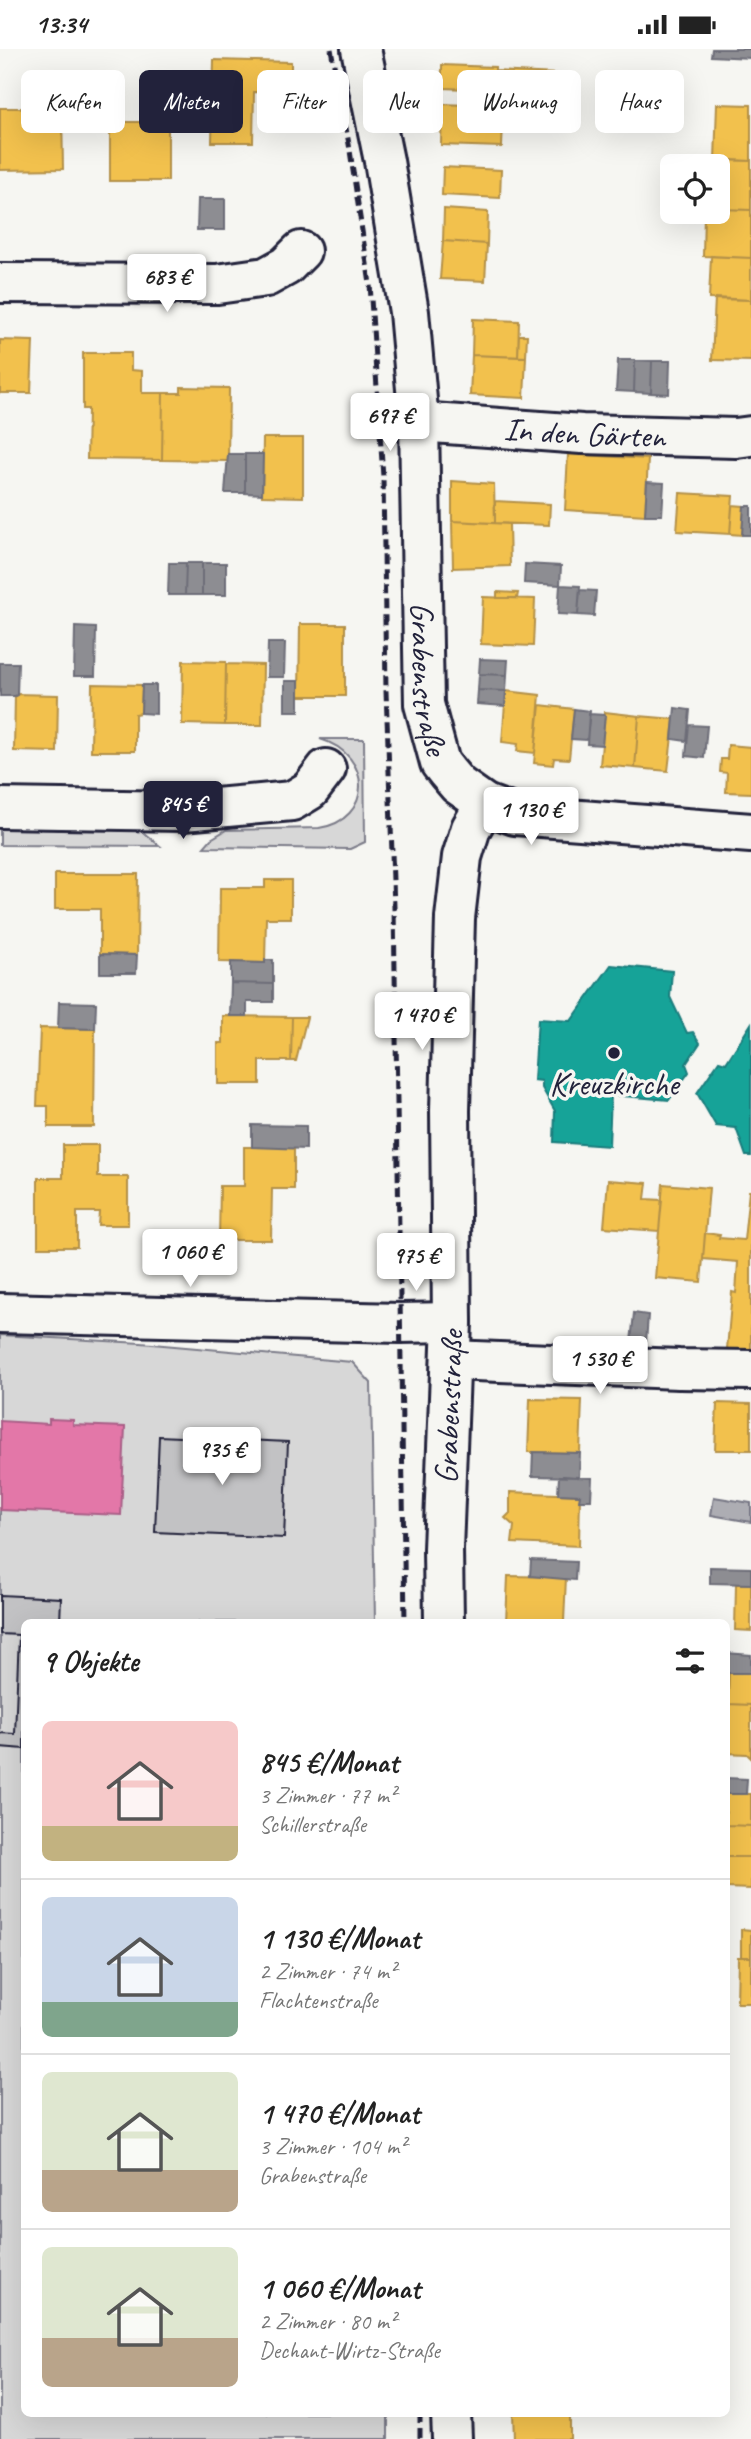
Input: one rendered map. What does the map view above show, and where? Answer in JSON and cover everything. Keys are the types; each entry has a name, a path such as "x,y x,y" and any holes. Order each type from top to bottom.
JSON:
{"street":[{"name":"Grabenstraße","path":"361,49 410,312 419,422 424,704 440,763 458,785 485,804 471,828 462,857 455,918 450,1111 452,1322 443,1549 444,1619"},
{"path":"0,283 217,284 266,277 286,266 301,251"},
{"name":"In den Gärten","path":"419,422 582,434 736,438 751,436"},
{"path":"0,808 183,811 292,801 310,790 326,769"},
{"path":"485,804 515,815 751,833"},
{"path":"0,1313 452,1322"},
{"path":"451,1360 751,1370"},
{"path":"451,2417 452,2439"}],"shaded area":[{"path":"320,739 364,739 365,842 350,849 204,847 226,830 319,828 337,823 350,813 357,801 360,786 358,772 338,747"},
{"path":"0,824 124,827 140,830 160,846 0,845"},
{"path":"0,1335 141,1343 352,1362 371,1383 375,1619 21,1619 21,2417 388,2417 388,2439 0,2439"},
{"path":"714,1497 751,1503 751,1522 711,1515"}],"building: Wohnen":[{"path":"214,60 291,62 291,70 257,70 253,142 212,142 212,133 243,133 243,70 214,70"},
{"path":"442,65 495,67 495,70 457,70 457,89 443,88"},
{"path":"443,104 457,105 457,133 503,133 502,147 441,145"},
{"path":"717,104 751,105 751,161 730,160 730,154 715,154"},
{"path":"0,108 21,108 21,133 62,133 63,169 0,170"},
{"path":"125,122 139,122 139,133 168,133 168,181 110,181 110,133 125,133"},
{"path":"730,160 751,161 751,210 730,209"},
{"path":"443,167 501,170 500,198 442,195"},
{"path":"444,209 488,212 487,244 443,241"},
{"path":"730,209 751,210 751,258 703,256 704,224 730,224"},
{"path":"443,241 487,244 485,281 440,279"},
{"path":"711,256 751,258 751,300 709,299"},
{"path":"715,298 751,300 751,361 712,360"},
{"path":"473,319 519,321 518,357 472,355"},
{"path":"519,335 527,335 526,357 518,357"},
{"path":"0,340 33,341 31,393 0,393"},
{"path":"83,353 131,353 131,370 142,371 142,393 163,393 162,460 87,459 88,409 83,409"},
{"path":"472,355 526,357 524,398 470,395"},
{"path":"181,387 229,388 228,461 162,460 163,393 181,393"},
{"path":"263,438 303,438 303,497 262,496"},
{"path":"568,454 648,459 645,515 565,510"},
{"path":"452,481 494,484 495,523 452,521"},
{"path":"680,493 733,496 730,534 677,531"},
{"path":"495,501 550,504 549,525 495,523"},
{"path":"732,505 744,506 742,535 730,534"},
{"path":"452,521 509,524 510,566 453,568"},
{"path":"497,592 518,593 517,598 497,598"},
{"path":"483,597 535,599 533,646 481,644"},
{"path":"300,624 345,624 345,696 299,696"},
{"path":"183,661 226,662 225,725 182,724"},
{"path":"226,664 263,665 262,725 225,725"},
{"path":"92,684 142,685 141,713 135,714 135,751 91,751"},
{"path":"506,691 540,695 535,753 517,751 518,744 502,742"},
{"path":"15,694 58,695 57,752 14,751"},
{"path":"540,705 574,709 569,759 554,758 553,765 534,763"},
{"path":"605,712 639,716 635,768 600,765"},
{"path":"639,716 674,719 668,771 635,768"},
{"path":"728,745 751,747 751,793 726,792 727,773 720,772 721,759 727,759"},
{"path":"55,874 138,874 137,955 100,954 100,909 55,909"},
{"path":"265,880 291,880 291,918 266,918 265,963 219,962 220,888 265,888"},
{"path":"223,1016 292,1017 291,1061 260,1061 260,1084 218,1084 218,1043 223,1043"},
{"path":"292,1017 307,1017 296,1061 291,1061"},
{"path":"40,1028 95,1029 94,1127 48,1127 48,1106 37,1106"},
{"path":"63,1145 98,1145 98,1177 128,1177 128,1225 98,1225 99,1212 77,1212 77,1247 38,1247 38,1178 63,1178"},
{"path":"244,1147 294,1147 294,1189 272,1189 271,1240 219,1240 220,1186 244,1186"},
{"path":"608,1180 647,1183 645,1199 662,1200 659,1231 604,1227"},
{"path":"663,1184 709,1188 701,1282 655,1278"},
{"path":"749,1191 751,1352 727,1349 732,1292 736,1293 738,1262 703,1259 705,1233 720,1235 719,1238 744,1240"},
{"path":"530,1399 582,1400 580,1453 528,1452"},
{"path":"717,1403 751,1404 751,1450 715,1450"},
{"path":"510,1492 580,1495 579,1546 512,1543 514,1526 505,1518 510,1513"},
{"path":"508,1576 566,1577 564,1619 506,1619"},
{"path":"736,1584 751,1584 751,1631 735,1630"},
{"path":"730,1673 751,1673 751,1705 730,1704"},
{"path":"730,1704 751,1705 751,1758 747,1754 730,1753"},
{"path":"730,1794 751,1794 751,1826 730,1825"},
{"path":"730,1825 751,1826 751,1857 730,1857"},
{"path":"730,1857 751,1857 751,1889 730,1888"},
{"path":"741,1929 751,1930 751,1957 741,1957"},
{"path":"738,1957 751,1957 751,2003 737,2003"},
{"path":"513,2417 570,2417 570,2439 514,2439"}],"building: Gesundheit":[{"path":"49,1419 73,1420 73,1425 125,1427 121,1515 0,1510 0,1421 49,1424"}],"building: Öffentlich":[{"name":"Kreuzkirche","path":"611,965 672,971 670,997 687,1033 693,1032 700,1043 686,1064 689,1072 669,1100 611,1095 609,1146 554,1142 555,1111 542,1088 542,1081 534,1080 538,1019 571,1021"},
{"path":"751,1024 751,1156 746,1156 736,1128 716,1126 697,1093 719,1061 726,1063"}],"building: Industrie":[{"path":"712,49 751,49 751,58 711,56"},
{"path":"198,199 225,199 225,230 197,230"},
{"path":"618,360 635,360 634,392 616,391"},
{"path":"635,360 652,361 651,393 634,392"},
{"path":"652,361 670,361 669,394 651,393"},
{"path":"228,454 245,454 245,493 225,493"},
{"path":"245,454 263,454 262,494 245,493"},
{"path":"647,482 664,483 662,515 645,515"},
{"path":"744,506 751,506 751,535 742,535"},
{"path":"169,563 186,563 185,595 168,595"},
{"path":"186,563 202,563 202,595 185,595"},
{"path":"202,563 226,563 226,595 202,595"},
{"path":"525,564 561,566 560,585 524,583"},
{"path":"560,585 580,586 578,615 558,614"},
{"path":"580,590 596,591 594,616 578,615"},
{"path":"75,627 96,628 95,676 74,676"},
{"path":"268,643 285,643 284,677 267,677"},
{"path":"480,659 508,660 507,675 479,674"},
{"path":"0,663 18,663 15,696 0,696"},
{"path":"479,674 507,675 506,691 478,690"},
{"path":"285,681 299,681 299,711 285,711"},
{"path":"142,685 156,685 156,714 141,713"},
{"path":"478,690 506,691 505,706 477,704"},
{"path":"675,708 690,710 687,741 672,739"},
{"path":"574,709 590,711 587,740 571,739"},
{"path":"589,714 605,715 602,745 587,744"},
{"path":"689,725 707,726 704,758 686,756"},
{"path":"100,954 137,955 136,973 100,973"},
{"path":"265,960 273,960 273,984 231,983 231,962 265,963"},
{"path":"231,983 273,984 273,1002 247,1002 247,1016 230,1016"},
{"path":"59,1002 96,1003 95,1029 58,1028"},
{"path":"252,1125 306,1126 306,1149 252,1147"},
{"path":"634,1313 648,1315 646,1343 631,1342"},
{"path":"533,1452 580,1453 579,1477 532,1476"},
{"path":"559,1476 592,1478 591,1500 579,1500 580,1495 558,1494"},
{"path":"531,1560 576,1562 575,1580 530,1576"},
{"path":"710,1567 751,1568 751,1584 710,1583"},
{"path":"730,1653 751,1655 751,1673 730,1673"},
{"path":"730,1778 747,1779 746,1794 730,1794"}],"building: Sonstige":[{"path":"159,1436 288,1442 284,1538 155,1532"},
{"path":"0,1595 61,1598 60,1619 21,1619 21,1749 0,1747 0,1733 15,1734 19,1635 0,1634"}],"railway":[{"path":"331,49 349,144 370,284 383,477 386,691 394,907 405,1619"},
{"path":"420,2417 420,2439"}],"place":[{"name":"Kreuzkirche","path":"614,1053"}]}
